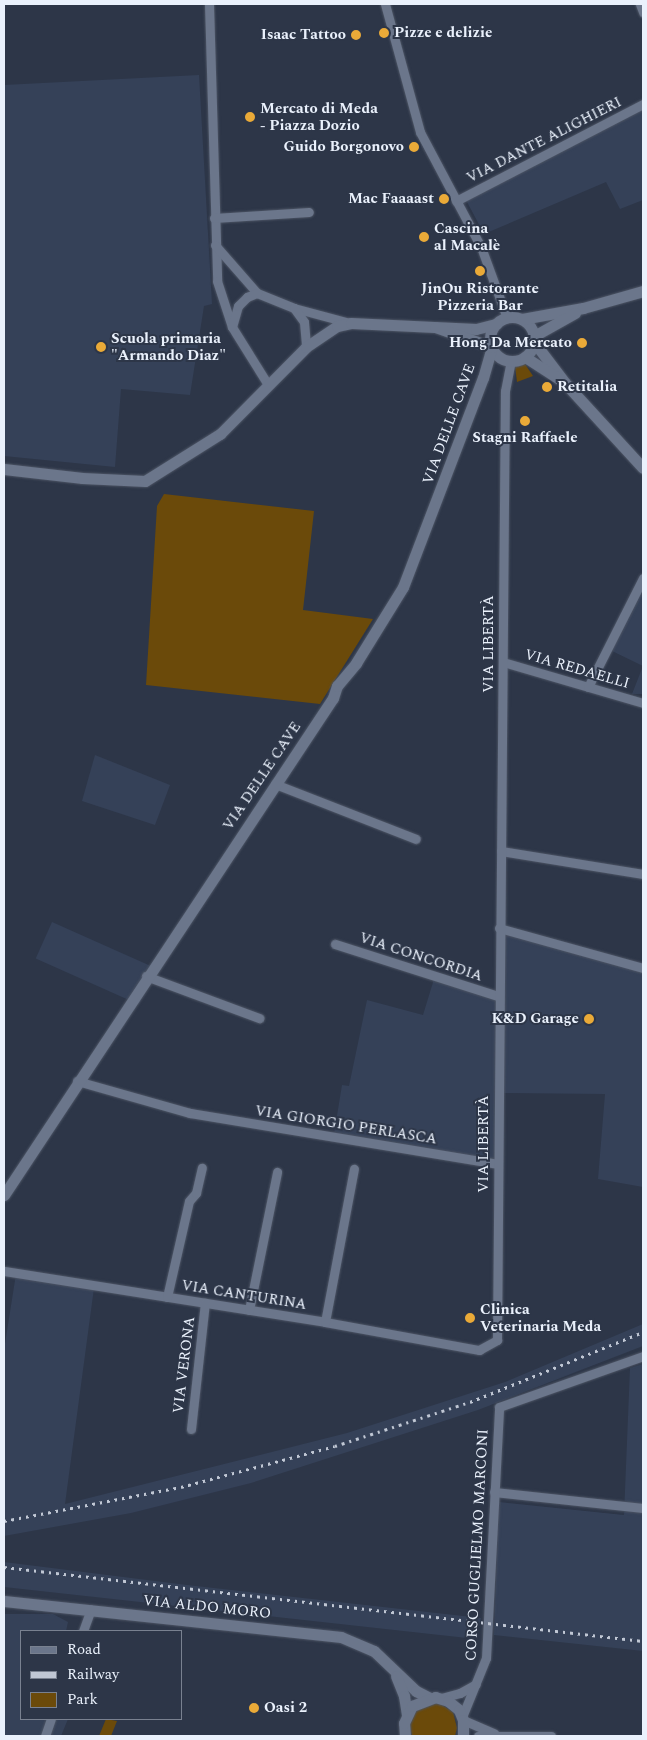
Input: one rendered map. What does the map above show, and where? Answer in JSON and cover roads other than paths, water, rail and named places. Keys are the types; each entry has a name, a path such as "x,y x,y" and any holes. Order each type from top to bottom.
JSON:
{"street":[{"path":"209,4 217,281 232,327 267,383"},
{"path":"385,4 417,126 481,246 502,321"},
{"path":"640,4 643,12"},
{"name":"VIA DANTE ALIGHIERI","path":"456,201 643,104"},
{"path":"214,218 309,212"},
{"path":"215,245 257,293 294,308 351,323 476,329 502,321 583,308 643,291"},
{"path":"232,327 238,306 247,297 257,293"},
{"path":"294,308 304,322 306,346"},
{"path":"502,321 491,335 492,347 500,358 511,361 524,357 534,339 583,308"},
{"path":"522,319 567,385 643,468"},
{"path":"4,469 82,478 145,481 220,434 267,383 306,346 323,333 351,323"},
{"path":"435,327 492,347"},
{"name":"VIA DELLE CAVE","path":"4,1196 146,976 333,698 409,574 483,378 492,347"},
{"path":"524,357 567,385"},
{"name":"VIA LIBERTÀ","path":"479,1350 497,1340 498,996 503,662 504,391 511,361"},
{"path":"588,687 643,578"},
{"name":"VIA REDAELLI","path":"503,662 643,703"},
{"path":"276,784 416,839"},
{"path":"501,851 643,874"},
{"path":"499,928 643,968"},
{"name":"VIA CONCORDIA","path":"335,944 498,996"},
{"path":"146,976 259,1018"},
{"name":"VIA GIORGIO PERLASCA","path":"77,1081 190,1113 497,1164"},
{"path":"167,1297 188,1201 196,1193 202,1168"},
{"path":"325,1322 354,1169"},
{"path":"249,1310 277,1172"},
{"name":"VIA CANTURINA","path":"4,1271 325,1322 479,1350"},
{"name":"VIA VERONA","path":"191,1429 205,1304"},
{"name":"CORSO GUGLIELMO MARCONI","path":"463,1718 486,1658 499,1407 643,1356"},
{"path":"494,1492 643,1508"},
{"name":"VIA ALDO MORO","path":"4,1601 341,1637 374,1651 416,1691 454,1705 463,1718"},
{"path":"83,1630 91,1609"},
{"name":"VIA ALDO MORO","path":"394,1672 404,1696 407,1714 406,1736"},
{"name":"CORSO GUGLIELMO MARCONI","path":"435,1698 460,1693 476,1684"},
{"path":"407,1714 412,1706 435,1698"},
{"path":"463,1736 463,1718 500,1735"},
{"path":"45,1736 52,1720"},
{"path":"478,1736 551,1736"}],"railway":[{"path":"4,1521 181,1487 335,1446 470,1402 643,1332"},
{"path":"4,1567 643,1641"}],"place":[{"name":"Pizze e delizie","path":"384,33"},
{"name":"Isaac Tattoo","path":"356,35"},
{"name":"Mercato di Meda - Piazza Dozio","path":"250,117"},
{"name":"Guido Borgonovo","path":"414,147"},
{"name":"Mac Faaaast","path":"444,199"},
{"name":"Cascina al Macalè","path":"424,237"},
{"name":"JinOu Ristorante Pizzeria Bar","path":"480,271"},
{"name":"Hong Da Mercato","path":"582,343"},
{"name":"Scuola primaria \"Armando Diaz\"","path":"101,347"},
{"name":"Retitalia","path":"547,387"},
{"name":"Stagni Raffaele","path":"525,421"},
{"name":"K&D Garage","path":"589,1019"},
{"name":"Clinica Veterinaria Meda","path":"470,1318"},
{"name":"Oasi 2","path":"254,1708"}]}
